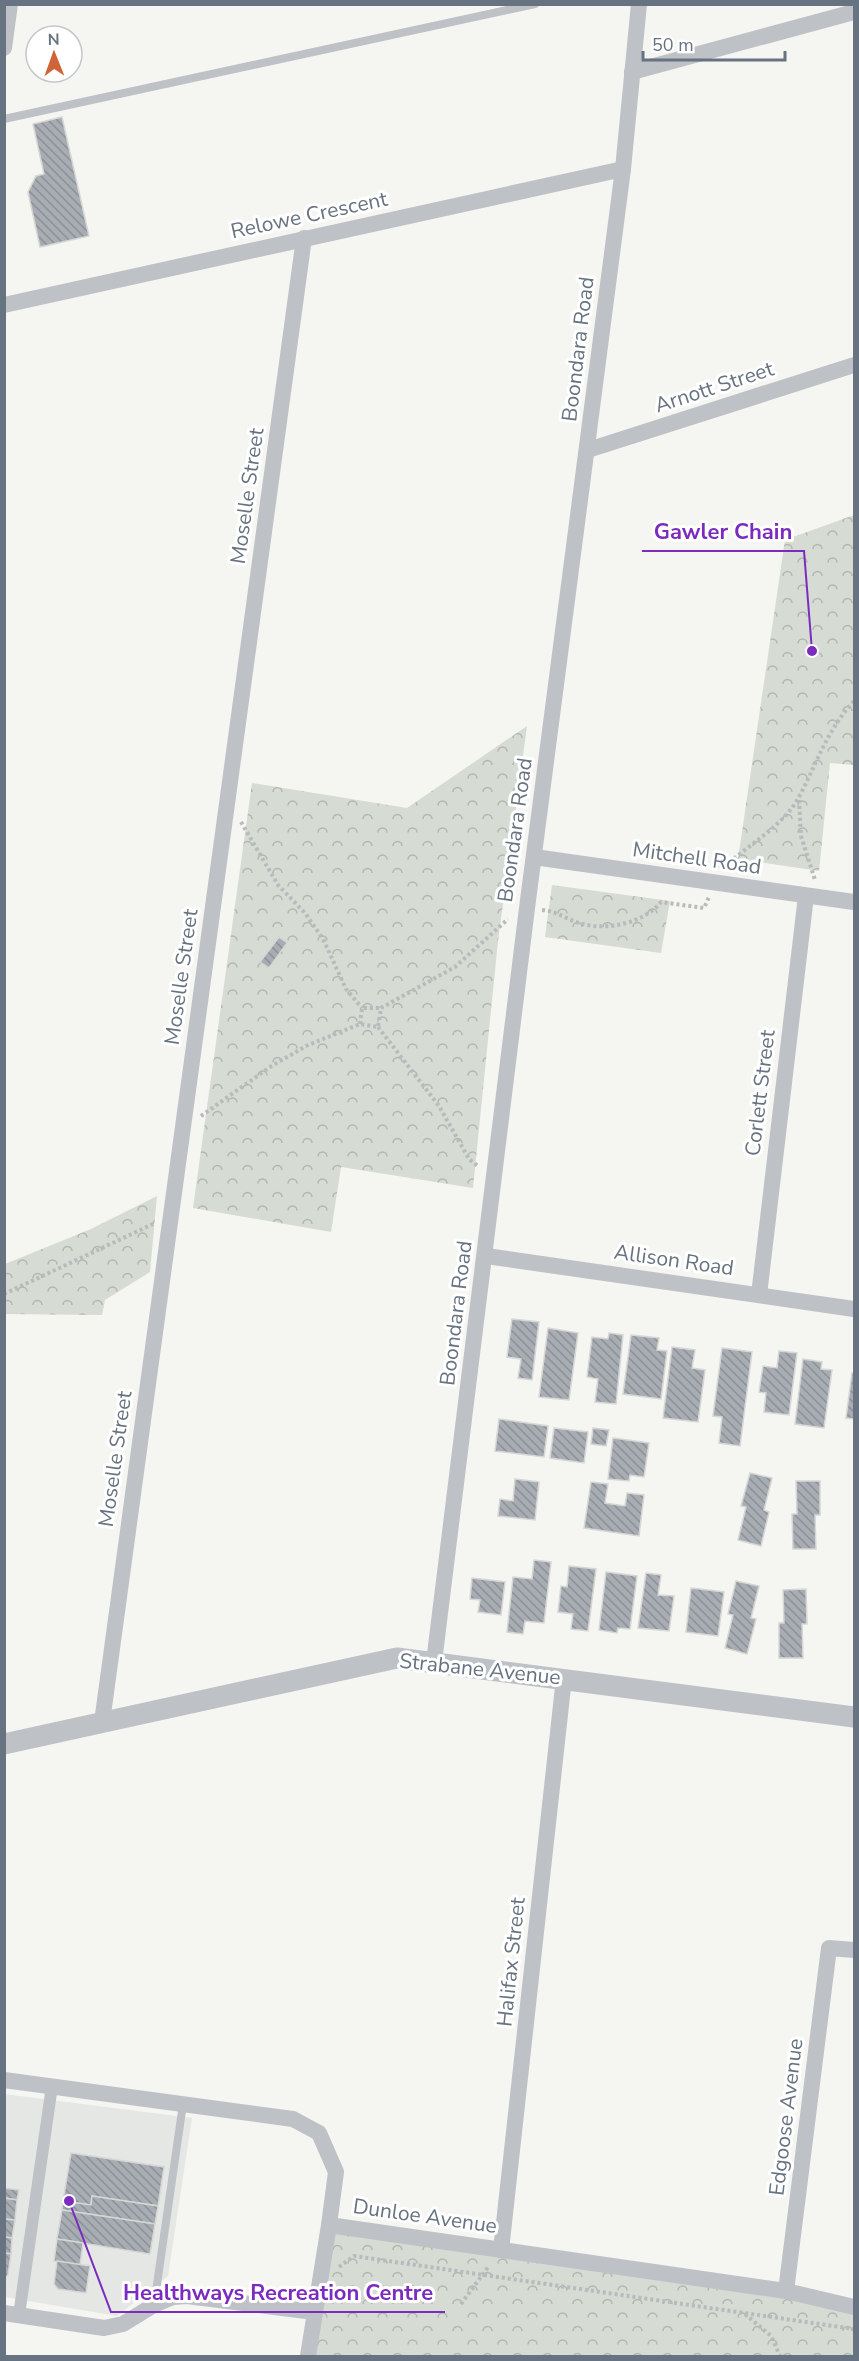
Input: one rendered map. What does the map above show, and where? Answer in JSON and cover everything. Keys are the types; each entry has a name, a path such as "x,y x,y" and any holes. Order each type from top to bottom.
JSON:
{"street":[{"path":"4,48 10,4"},
{"name":"Boondara Road","path":"434,1662 486,1256 527,908 623,169 639,4"},
{"path":"632,72 855,12"},
{"name":"Relowe Crescent","path":"4,305 623,169"},
{"name":"Moselle Street","path":"102,1722 304,238"},
{"name":"Arnott Street","path":"588,450 855,365"},
{"name":"Mitchell Road","path":"534,857 855,902"},
{"name":"Corlett Street","path":"759,1295 813,897"},
{"name":"Allison Road","path":"486,1256 855,1309"},
{"name":"Strabane Avenue","path":"4,1744 397,1658 855,1717"},
{"name":"Halifax Street","path":"501,2250 564,1678"},
{"name":"Edgoose Avenue","path":"786,2291 830,1948 855,1950"},
{"name":"Dunloe Avenue","path":"4,2080 293,2119 319,2133 336,2172 329,2225 786,2291 855,2307"},
{"path":"52,2086 12,2314 104,2328 123,2324 154,2304 173,2297 187,2296 314,2312"},
{"path":"308,2356 329,2225"}],"lane":[{"path":"4,119 535,4"},
{"path":"154,2304 183,2104"}],"path":[{"path":"362,1008 381,1008 455,967 499,925 527,908 548,910 583,924 604,926 652,914 662,902 704,908 715,883 720,858 732,860 774,826 799,799 827,739 855,701"},
{"path":"799,799 801,836 813,897"},
{"path":"227,813 244,825 278,885 305,913 323,939 346,989 362,1008 360,1024"},
{"path":"378,1027 381,1008"},
{"path":"200,1127 201,1115 270,1067 306,1046 360,1024 378,1027 438,1106 469,1159 494,1178"},
{"path":"4,1294 170,1215"},
{"path":"461,2304 501,2250"},
{"path":"336,2278 338,2267 354,2256 855,2329"},
{"path":"744,2314 771,2336 780,2356"}],"shaded area":[{"path":"4,2094 192,2118 168,2276 117,2316 5,2297"}],"green space":[{"path":"854,515 854,765 830,763 819,871 738,859 785,540"},
{"path":"527,726 498,941 473,1188 341,1167 331,1232 193,1208 252,783 407,808"},
{"path":"552,885 670,901 661,953 545,937"},
{"path":"157,1196 150,1272 105,1300 102,1315 5,1314 5,1264 91,1229"},
{"path":"329,2225 854,2307 854,2356 308,2356"}],"building":[{"path":"62,117 89,236 40,247 28,192 36,176 44,174 33,124"},
{"path":"279,937 287,943 269,968 260,962"},
{"path":"512,1319 539,1322 532,1380 518,1378 521,1359 507,1357"},
{"path":"548,1328 578,1333 569,1400 539,1397"},
{"path":"609,1333 623,1335 616,1404 595,1402 598,1379 587,1377 592,1337 608,1339"},
{"path":"631,1335 659,1338 657,1350 667,1351 661,1399 623,1394"},
{"path":"672,1347 695,1350 692,1368 705,1370 698,1422 663,1418"},
{"path":"722,1348 752,1352 740,1446 719,1443 722,1417 713,1416"},
{"path":"779,1351 797,1353 789,1415 764,1412 766,1393 759,1392 763,1366 777,1368"},
{"path":"803,1359 822,1362 821,1369 832,1370 824,1428 795,1424"},
{"path":"852,1373 854,1373 854,1419 846,1418"},
{"path":"499,1419 548,1426 544,1457 495,1451"},
{"path":"554,1428 588,1432 584,1463 550,1458"},
{"path":"593,1428 609,1430 606,1446 591,1444"},
{"path":"613,1438 649,1443 644,1477 630,1475 629,1481 608,1479"},
{"path":"750,1473 772,1478 764,1510 769,1512 761,1546 738,1540 746,1507 741,1506"},
{"path":"515,1479 539,1482 535,1520 498,1516 500,1499 513,1501"},
{"path":"796,1481 820,1481 820,1515 815,1515 816,1549 793,1549 792,1514 797,1514"},
{"path":"591,1482 608,1484 605,1503 625,1506 627,1493 644,1495 639,1536 584,1528"},
{"path":"534,1560 551,1562 544,1623 525,1621 523,1634 507,1632 513,1577 532,1579"},
{"path":"569,1566 596,1569 588,1631 571,1629 573,1614 558,1612 561,1586 567,1587"},
{"path":"606,1572 637,1576 630,1629 618,1628 617,1633 599,1630"},
{"path":"646,1573 661,1575 658,1595 674,1596 669,1631 638,1628"},
{"path":"472,1578 505,1582 501,1615 478,1612 480,1600 470,1599"},
{"path":"736,1581 759,1586 751,1618 756,1619 747,1654 725,1648 733,1615 728,1614"},
{"path":"691,1588 724,1592 718,1636 686,1632"},
{"path":"806,1589 807,1624 802,1624 803,1658 779,1658 779,1623 784,1623 783,1590"},
{"path":"71,2153 164,2167 158,2206 92,2196 91,2205 63,2201"},
{"path":"4,2188 19,2190 17,2200 4,2198"},
{"path":"92,2196 158,2206 155,2224 62,2210 63,2201 91,2205"},
{"path":"4,2198 17,2200 15,2220 4,2219"},
{"path":"62,2210 155,2224 150,2254 57,2239"},
{"path":"4,2219 15,2220 12,2238 4,2237"},
{"path":"4,2237 12,2238 11,2254 4,2253"},
{"path":"57,2239 83,2243 80,2265 54,2261"},
{"path":"4,2253 11,2254 8,2275 4,2278"},
{"path":"57,2261 90,2266 86,2293 58,2289 54,2284"}],"place":[{"name":"Gawler Chain","path":"812,651"},
{"name":"Healthways Recreation Centre","path":"69,2201"}]}
